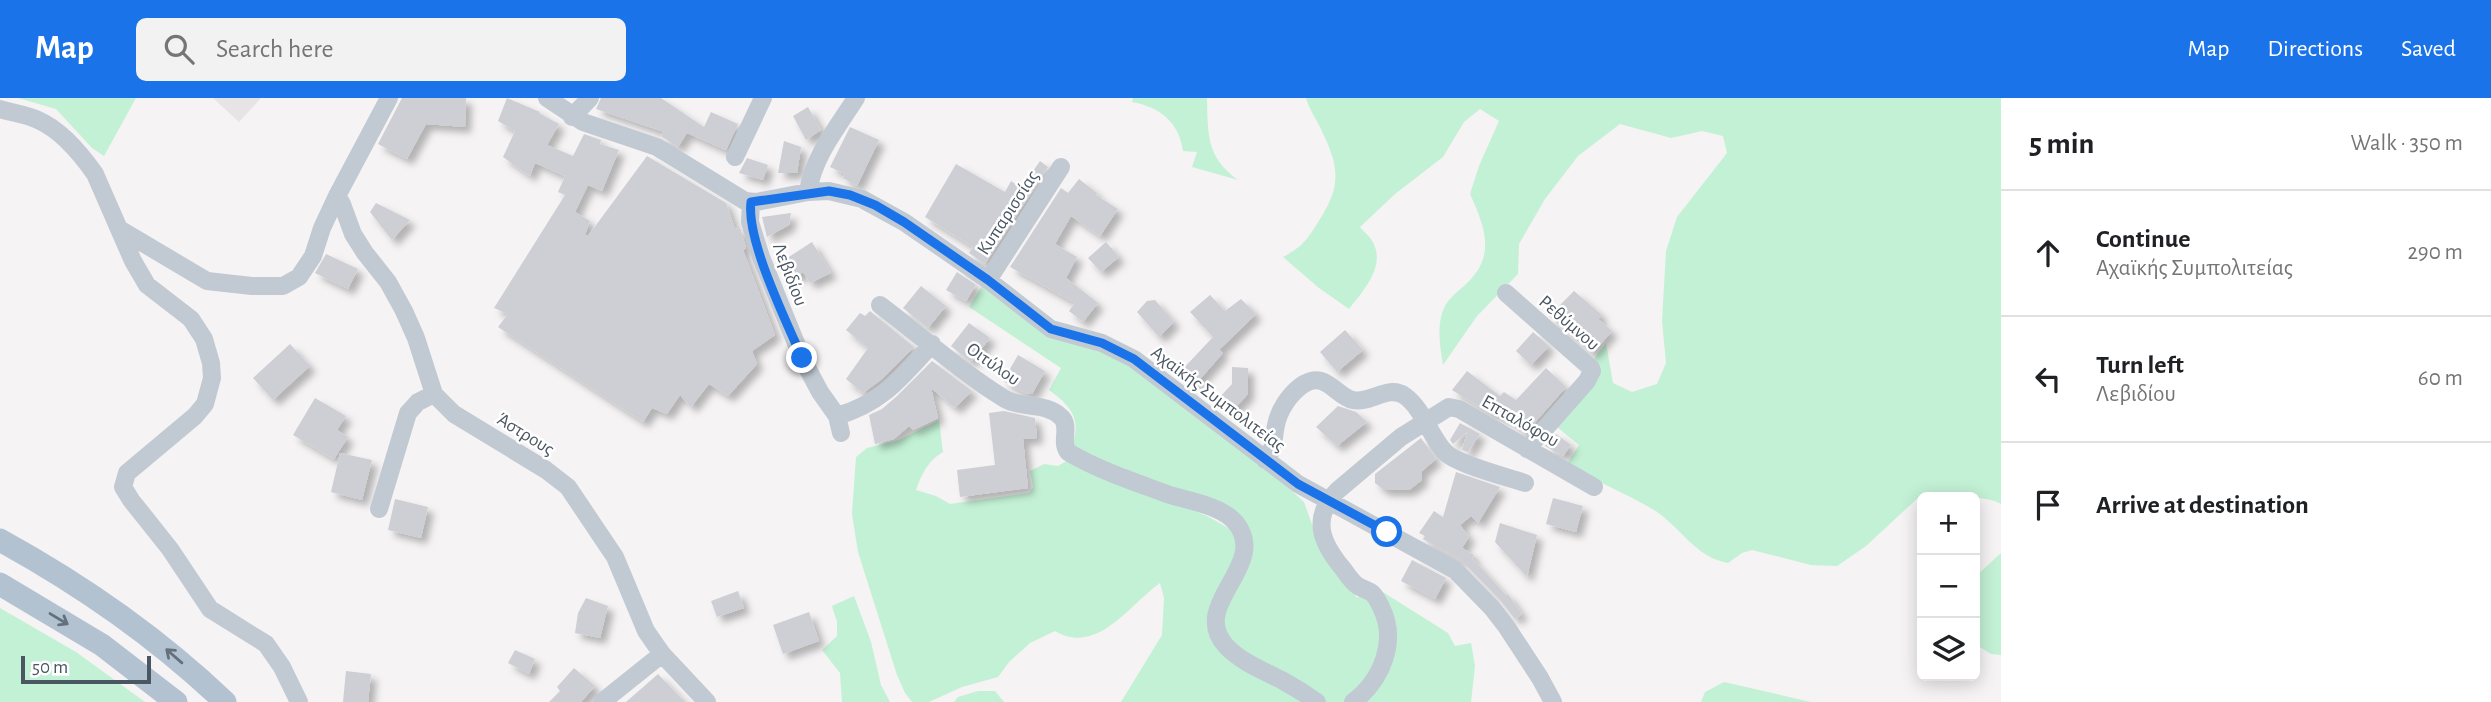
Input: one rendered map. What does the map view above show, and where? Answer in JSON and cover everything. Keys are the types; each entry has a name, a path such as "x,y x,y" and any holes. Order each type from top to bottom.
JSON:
{"main road":[{"path":"0,540 122,616 165,648 225,702"},
{"path":"0,584 102,645 176,702"}],"street":[{"path":"121,230 207,281 283,286 299,277 313,256 337,196 389,98"},
{"path":"547,98 572,117 591,126 657,146 737,198 751,202"},
{"path":"572,117 590,98"},
{"path":"735,157 763,98"},
{"path":"808,192 817,160 856,98"},
{"path":"0,109 38,119 63,137 95,174 146,285 191,319 199,329 208,350 212,378 205,404 188,423 127,473 124,490 170,549 210,609 267,644 299,702"},
{"name":"Κυπαρισσίας","path":"988,280 1061,167"},
{"name":"Αχαϊκής Συμπολιτείας","path":"751,202 808,192 840,192 875,205 988,280 1051,329 1102,343 1134,359 1298,484 1434,557 1463,576 1506,626 1541,678 1553,702"},
{"path":"337,196 365,253 388,282 404,311 416,338 433,394 418,402 408,413 379,509"},
{"name":"Λεβιδίου","path":"751,202 749,215 752,228 792,334 810,376 839,425 878,398 932,344"},
{"name":"Ρεθύμνου","path":"1506,293 1592,371 1587,381 1527,449"},
{"name":"Οιτύλου","path":"880,305 1006,400 1046,409 1061,417 1065,425 1064,444 1068,452 1150,487 1219,512 1236,523 1243,539 1244,557 1218,607 1215,623 1217,632 1228,649 1317,702"},
{"path":"1265,460 1272,450 1276,422 1282,408 1301,386 1309,382 1327,383 1354,400 1364,400 1385,393 1401,394 1411,402 1433,437 1452,458 1525,483"},
{"name":"Άστρους","path":"433,394 454,414 546,470 568,487 615,556 646,631 662,654 707,702"},
{"name":"Επταλόφου","path":"1328,500 1401,437 1449,407 1459,409 1594,487"},
{"path":"1328,500 1321,521 1325,543 1335,560 1357,586 1373,594 1389,632 1384,660 1374,678 1353,702"},
{"path":"602,702 662,654"}],"shaded area":[{"path":"213,98 261,98 239,122"}],"green space":[{"path":"18,98 136,98 104,156 92,148 56,109"},
{"path":"1133,98 1207,98 1209,134 1214,153 1220,163 1238,180 1192,167 1197,152 1183,151 1172,124 1159,112 1132,102"},
{"path":"1306,98 2001,98 2001,504 1980,498 1980,492 1917,492 1917,499 1866,546 1837,566 1811,565 1752,550 1742,553 1728,563 1705,554 1660,514 1566,465 1579,445 1547,419 1606,343 1613,383 1632,392 1657,384 1666,363 1662,321 1666,251 1677,217 1727,153 1723,136 1702,131 1671,138 1620,124 1578,156 1545,199 1519,244 1518,274 1477,316 1443,365 1440,335 1442,313 1450,299 1479,269 1483,258 1483,227 1470,194 1499,121 1480,109 1464,122 1443,157 1395,194 1360,227 1376,248 1377,258 1372,276 1349,309 1283,257 1309,236 1327,206 1335,184 1331,152"},
{"path":"985,281 1018,306 1125,360 1283,483 1304,502 1319,544 1357,598 1370,584 1448,633 1455,646 1471,643 1475,666 1471,702 1121,702 1162,635 1164,598 1160,583 1099,633 1070,637 1055,631 1030,643 1009,662 998,677 962,687 929,702 912,702 897,675 858,552 852,514 856,457 867,448 899,440 939,420 943,452 926,468 916,490 950,504 1029,493 1033,487 1030,471 1044,464 1058,466 1068,460 1207,516 1230,529 1246,529 1071,447 1076,429 1073,414 1049,390 1061,368 969,307"},
{"path":"2001,553 2001,655 1991,654 1980,647 1980,572"},
{"path":"854,596 871,642 881,685 890,702 842,702 840,673 822,650 837,636 837,622 832,606"},
{"path":"0,608 76,652 145,702 0,702"},
{"path":"1724,682 1811,702 1701,702 1705,692"},
{"path":"978,691 995,691 1004,702 954,702 958,697"}],"building":[{"path":"402,98 466,98 465,127 426,124 407,159 378,144"},
{"path":"507,98 540,112 559,124 547,145 573,156 584,134 601,140 600,144 619,150 602,191 588,185 575,212 590,221 585,235 588,236 647,156 726,203 735,229 740,228 746,248 743,250 775,335 752,351 757,364 728,396 709,384 691,407 680,395 667,414 652,408 643,422 498,327 508,314 494,308 565,195 558,192 565,176 535,163 530,176 503,157 515,131 498,121"},
{"path":"601,98 661,98 704,127 711,112 738,124 726,150 687,133 678,147 661,136 664,132 596,109"},
{"path":"808,107 821,130 806,140 793,116"},
{"path":"850,127 879,140 857,186 843,178 845,174 830,167"},
{"path":"784,141 801,147 797,173 778,173"},
{"path":"747,158 768,165 763,180 739,173"},
{"path":"1040,161 1048,167 985,264 969,253 973,247 925,217 956,164 1005,192 1011,181 1021,188"},
{"path":"1079,179 1097,193 1096,195 1118,209 1100,236 1071,216 1055,244 1077,257 1066,278 1098,303 1083,322 1069,311 1075,303 1010,267 1061,188 1068,193"},
{"path":"376,203 410,220 392,240 370,212"},
{"path":"791,213 789,225 767,237 762,217"},
{"path":"812,242 831,273 810,283 803,272 795,278 781,262"},
{"path":"1106,242 1119,257 1101,272 1088,258"},
{"path":"326,254 358,269 348,289 315,273"},
{"path":"957,272 976,285 966,301 946,290"},
{"path":"921,286 946,306 928,328 903,308"},
{"path":"1574,291 1602,315 1598,319 1612,331 1592,354 1549,316"},
{"path":"1210,295 1225,311 1241,299 1256,314 1219,350 1223,353 1194,386 1180,372 1213,337 1190,312"},
{"path":"1155,300 1174,322 1159,337 1137,312 1147,301"},
{"path":"870,311 914,347 882,379 863,393 846,379 868,348 846,330 860,313 865,316"},
{"path":"969,323 990,338 971,362 951,346"},
{"path":"1345,330 1363,350 1337,372 1320,352"},
{"path":"1533,332 1549,346 1531,365 1516,351"},
{"path":"290,344 310,366 273,400 253,378"},
{"path":"1018,355 1045,371 1032,394 1003,381"},
{"path":"932,361 972,391 955,408 931,388 938,418 913,430 909,426 894,439 875,444 869,415 882,409"},
{"path":"1232,367 1248,368 1248,394 1232,411 1218,399 1232,384"},
{"path":"1546,368 1566,387 1525,434 1506,418 1504,420 1493,413 1492,415 1452,390 1467,371 1500,396 1504,392 1516,400"},
{"path":"315,398 346,416 337,430 348,437 334,459 293,435"},
{"path":"1338,406 1356,412 1367,422 1337,446 1316,427"},
{"path":"1004,411 1035,418 1037,438 1023,439 1028,488 960,497 957,470 995,465 989,413"},
{"path":"1460,423 1480,434 1468,452 1462,450 1467,432 1453,444 1450,440"},
{"path":"1556,434 1571,445 1563,456 1545,446"},
{"path":"1421,438 1436,459 1421,472 1422,480 1409,490 1384,490 1375,483 1375,474"},
{"path":"340,453 372,460 362,500 331,492"},
{"path":"1456,472 1500,487 1478,523 1471,516 1460,525 1469,537 1462,548 1474,555 1472,558 1506,595 1508,594 1522,614 1515,619 1463,562 1423,539 1425,536 1419,533 1434,511 1443,517"},
{"path":"1553,498 1583,506 1576,532 1546,524"},
{"path":"395,499 428,507 421,538 388,530"},
{"path":"1500,523 1537,535 1527,577 1495,542"},
{"path":"1412,560 1446,578 1435,599 1401,581"},
{"path":"738,591 744,608 717,617 711,601"},
{"path":"586,598 608,606 600,638 575,633 578,613"},
{"path":"809,612 819,641 783,654 773,625"},
{"path":"515,650 535,659 529,674 508,663"},
{"path":"574,668 595,686 581,702 549,702 560,691 557,687"},
{"path":"346,671 371,674 368,702 343,702"},
{"path":"658,674 685,702 626,702"}],"route":[{"path":"802,358 761,257 750,222 751,202 808,192 840,192 875,205 904,222 988,280 1051,329 1102,343 1134,359 1298,484 1387,532"}]}
